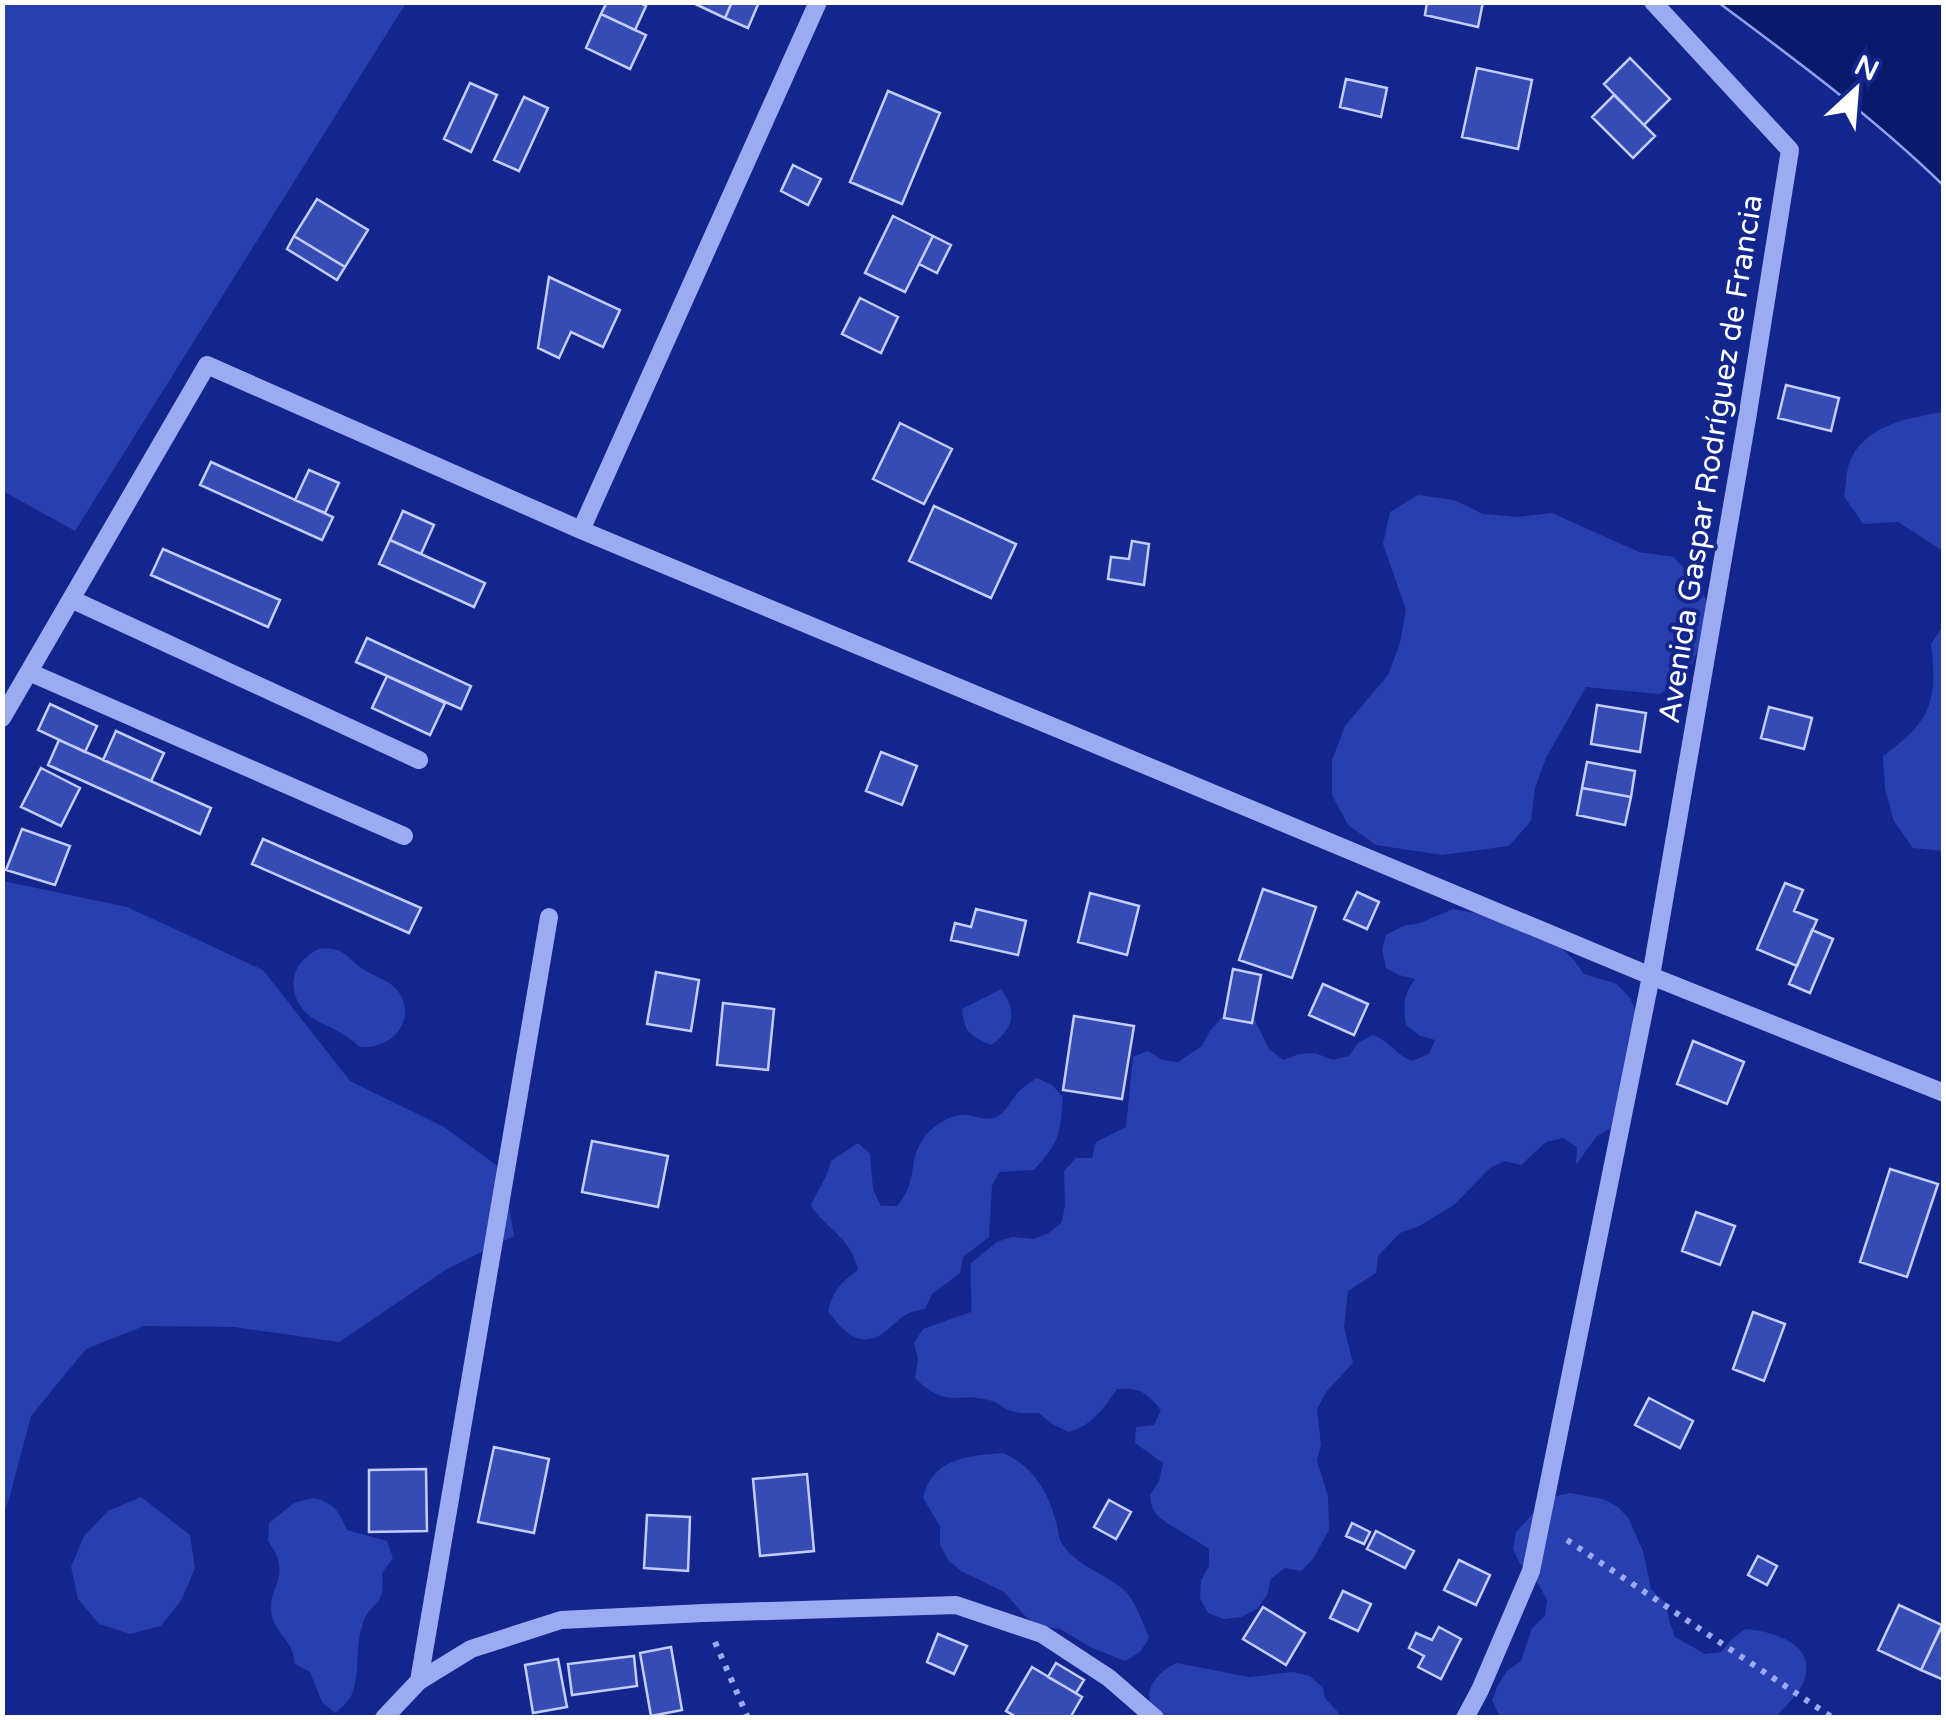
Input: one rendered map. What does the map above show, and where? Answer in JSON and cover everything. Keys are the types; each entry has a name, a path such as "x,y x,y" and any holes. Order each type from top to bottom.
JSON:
{"street":[{"path":"581,530 818,2"},
{"name":"Avenida Gaspar Rodríguez de Francia","path":"1651,976 1790,150 1652,2"},
{"path":"2,718 206,365 581,530 1944,1094"},
{"path":"71,599 418,760"},
{"path":"29,672 404,836"},
{"path":"419,1681 549,917"},
{"path":"1465,1718 1531,1570 1651,976"},
{"path":"384,1718 419,1681 471,1649 561,1620 956,1605 1042,1634 1109,1678 1154,1718"}],"path":[{"path":"1541,1522 1833,1718"},
{"path":"703,1613 748,1718"}],"shaded area":[{"path":"2,3 406,3 75,531 3,491"},
{"path":"1719,3 1943,3 1943,185 1862,113"},
{"path":"1944,412 1943,551 1898,522 1863,524 1844,496 1849,464 1865,440 1888,426"},
{"path":"1418,495 1454,500 1483,514 1518,517 1552,513 1639,552 1674,557 1696,582 1714,613 1687,675 1660,694 1586,687 1546,758 1535,788 1531,821 1509,846 1442,855 1376,845 1348,825 1332,795 1332,760 1345,726 1388,675 1400,643 1406,610 1383,544 1390,512"},
{"path":"1943,626 1943,851 1913,848 1894,821 1885,789 1883,756 1912,732 1928,709 1933,681 1931,644"},
{"path":"3,881 127,907 263,970 350,1081 444,1127 503,1170 514,1236 447,1269 339,1342 234,1327 144,1326 86,1349 31,1416 3,1515"},
{"path":"1453,909 1537,925 1584,974 1617,984 1630,998 1637,1014 1613,1127 1596,1137 1576,1165 1577,1147 1563,1138 1546,1142 1521,1165 1505,1161 1490,1168 1454,1205 1400,1233 1378,1256 1376,1273 1348,1291 1344,1327 1353,1363 1326,1392 1317,1409 1321,1445 1317,1461 1328,1496 1329,1530 1313,1559 1301,1571 1285,1568 1271,1579 1267,1595 1257,1609 1241,1617 1224,1619 1208,1613 1200,1598 1201,1580 1209,1566 1209,1549 1164,1521 1152,1507 1150,1495 1159,1481 1163,1463 1135,1443 1136,1427 1154,1425 1161,1410 1151,1399 1137,1390 1117,1389 1091,1420 1069,1432 1039,1413 1014,1412 980,1398 936,1394 915,1378 918,1359 914,1343 923,1329 971,1312 971,1263 997,1242 1012,1237 1034,1239 1062,1222 1064,1171 1076,1158 1092,1158 1096,1142 1126,1127 1133,1057 1148,1051 1162,1060 1178,1062 1202,1046 1222,1017 1241,1016 1254,1018 1269,1049 1283,1060 1315,1053 1333,1060 1349,1056 1358,1043 1373,1035 1412,1061 1429,1054 1435,1040 1420,1036 1406,1025 1405,1001 1415,979 1386,968 1382,950 1386,935"},
{"path":"321,948 341,951 397,990 405,1012 392,1038 372,1047 360,1047 303,1009 294,990 296,970"},
{"path":"1001,989 1010,1005 1011,1019 1005,1032 991,1045 969,1032 962,1009"},
{"path":"1037,1078 1052,1085 1063,1097 1057,1137 1034,1170 999,1172 992,1186 989,1237 963,1257 960,1273 932,1294 925,1309 909,1313 873,1338 858,1338 845,1331 828,1311 838,1288 858,1270 845,1242 811,1206 831,1161 858,1143 870,1154 873,1189 881,1206 897,1206 908,1188 918,1149 930,1131 955,1116 998,1116 1018,1092"},
{"path":"1003,1453 1030,1471 1042,1488 1065,1548 1123,1589 1132,1600 1149,1638 1140,1652 1125,1661 1060,1629 1041,1626 1027,1618 1004,1592 961,1571 948,1560 940,1544 940,1526 923,1498 928,1485 934,1475 953,1462"},
{"path":"1570,1493 1603,1499 1629,1519 1643,1551 1651,1589 1666,1603 1675,1637 1705,1654 1721,1652 1745,1629 1778,1636 1798,1648 1804,1656 1805,1678 1776,1717 1500,1717 1492,1700 1498,1685 1507,1671 1521,1661 1532,1628 1545,1616 1547,1600 1513,1549 1516,1532 1540,1506 1553,1497"},
{"path":"141,1497 190,1535 195,1568 182,1599 161,1626 130,1634 99,1624 78,1599 71,1567 84,1536 108,1511"},
{"path":"313,1498 335,1508 347,1530 387,1541 393,1558 382,1573 380,1599 366,1615 361,1631 353,1692 335,1713 322,1702 310,1672 295,1664 271,1608 279,1565 268,1541 269,1523 294,1503"},
{"path":"1177,1663 1249,1677 1293,1672 1310,1676 1323,1688 1325,1698 1340,1717 1162,1717 1151,1704 1150,1691 1161,1674"}],"building":[{"path":"607,2 639,2 646,6 635,30 601,14"},
{"path":"691,2 732,2 725,18"},
{"path":"732,2 759,2 748,28 725,18"},
{"path":"1427,2 1483,2 1478,27 1425,15"},
{"path":"601,14 646,35 630,69 586,48"},
{"path":"1630,58 1670,99 1644,125 1604,84"},
{"path":"1477,68 1532,80 1518,149 1462,137"},
{"path":"1346,79 1387,88 1381,117 1340,107"},
{"path":"470,83 497,95 471,152 444,139"},
{"path":"888,91 940,113 902,204 850,182"},
{"path":"1614,95 1655,136 1633,158 1592,117"},
{"path":"524,97 548,108 519,171 494,160"},
{"path":"793,165 821,179 808,205 781,191"},
{"path":"317,199 368,230 345,267 294,236"},
{"path":"893,216 933,236 905,292 865,273"},
{"path":"294,236 345,267 337,280 287,249"},
{"path":"933,236 951,245 937,273 919,264"},
{"path":"549,277 620,310 603,347 571,332 559,358 538,348"},
{"path":"860,298 898,317 881,353 842,334"},
{"path":"1786,385 1839,398 1831,431 1778,418"},
{"path":"900,423 952,449 924,504 873,479"},
{"path":"211,462 333,517 322,540 200,485"},
{"path":"309,470 339,483 325,513 295,500"},
{"path":"934,506 1016,544 991,598 909,561"},
{"path":"403,511 434,525 421,554 390,540"},
{"path":"390,540 485,583 474,607 379,564"},
{"path":"1132,541 1149,544 1144,585 1108,579 1111,557 1129,559"},
{"path":"163,549 280,600 268,627 151,575"},
{"path":"367,638 471,686 461,709 356,662"},
{"path":"387,676 445,703 430,735 372,708"},
{"path":"50,704 97,726 85,752 38,730"},
{"path":"1597,705 1646,713 1640,752 1591,744"},
{"path":"1769,707 1812,718 1804,749 1761,738"},
{"path":"116,731 164,753 151,781 103,760"},
{"path":"59,740 211,808 200,834 48,765"},
{"path":"881,752 917,766 902,805 866,791"},
{"path":"1587,762 1635,771 1631,797 1582,788"},
{"path":"41,768 80,788 61,826 21,807"},
{"path":"1582,788 1631,797 1625,825 1577,815"},
{"path":"22,829 70,846 55,885 6,870"},
{"path":"263,839 421,908 409,933 252,864"},
{"path":"1785,883 1803,890 1794,911 1817,920 1797,966 1757,949"},
{"path":"1263,889 1316,907 1292,978 1239,960"},
{"path":"1357,892 1379,902 1367,929 1344,919"},
{"path":"1090,893 1139,906 1127,955 1078,942"},
{"path":"976,909 1026,921 1018,955 951,940 955,923 971,927"},
{"path":"1812,930 1833,939 1810,993 1789,984"},
{"path":"1233,969 1261,975 1252,1023 1224,1018"},
{"path":"656,972 699,980 691,1031 647,1024"},
{"path":"1323,984 1368,1004 1354,1035 1309,1015"},
{"path":"723,1003 774,1009 768,1070 717,1065"},
{"path":"1074,1016 1134,1026 1122,1099 1063,1090"},
{"path":"1693,1041 1744,1062 1727,1104 1677,1084"},
{"path":"592,1141 668,1156 658,1207 582,1192"},
{"path":"1890,1169 1938,1184 1907,1277 1860,1262"},
{"path":"1696,1212 1735,1226 1720,1265 1682,1251"},
{"path":"1753,1312 1785,1324 1764,1381 1733,1369"},
{"path":"1649,1398 1693,1421 1680,1448 1635,1425"},
{"path":"494,1447 549,1459 534,1533 478,1522"},
{"path":"426,1469 427,1531 369,1532 369,1470"},
{"path":"807,1474 814,1551 760,1556 753,1479"},
{"path":"1109,1500 1131,1512 1116,1539 1094,1527"},
{"path":"647,1515 690,1517 688,1571 644,1568"},
{"path":"1352,1523 1370,1532 1364,1544 1346,1536"},
{"path":"1376,1531 1414,1551 1405,1568 1367,1549"},
{"path":"1758,1556 1777,1566 1767,1585 1748,1575"},
{"path":"1459,1560 1490,1575 1476,1605 1444,1590"},
{"path":"1343,1591 1371,1604 1358,1631 1330,1618"},
{"path":"1899,1605 1942,1625 1921,1670 1878,1650"},
{"path":"1263,1607 1305,1633 1286,1665 1243,1639"},
{"path":"1944,1622 1944,1680 1921,1670"},
{"path":"1439,1627 1461,1639 1441,1679 1418,1667 1424,1656 1409,1648 1416,1633 1432,1640"},
{"path":"938,1634 967,1646 954,1674 927,1662"},
{"path":"671,1647 682,1710 651,1716 640,1653"},
{"path":"634,1656 637,1686 572,1695 568,1664"},
{"path":"558,1659 567,1707 533,1713 525,1665"},
{"path":"1056,1663 1084,1680 1076,1693 1048,1677"},
{"path":"1032,1667 1082,1697 1070,1718 1018,1718 1006,1711"}]}
